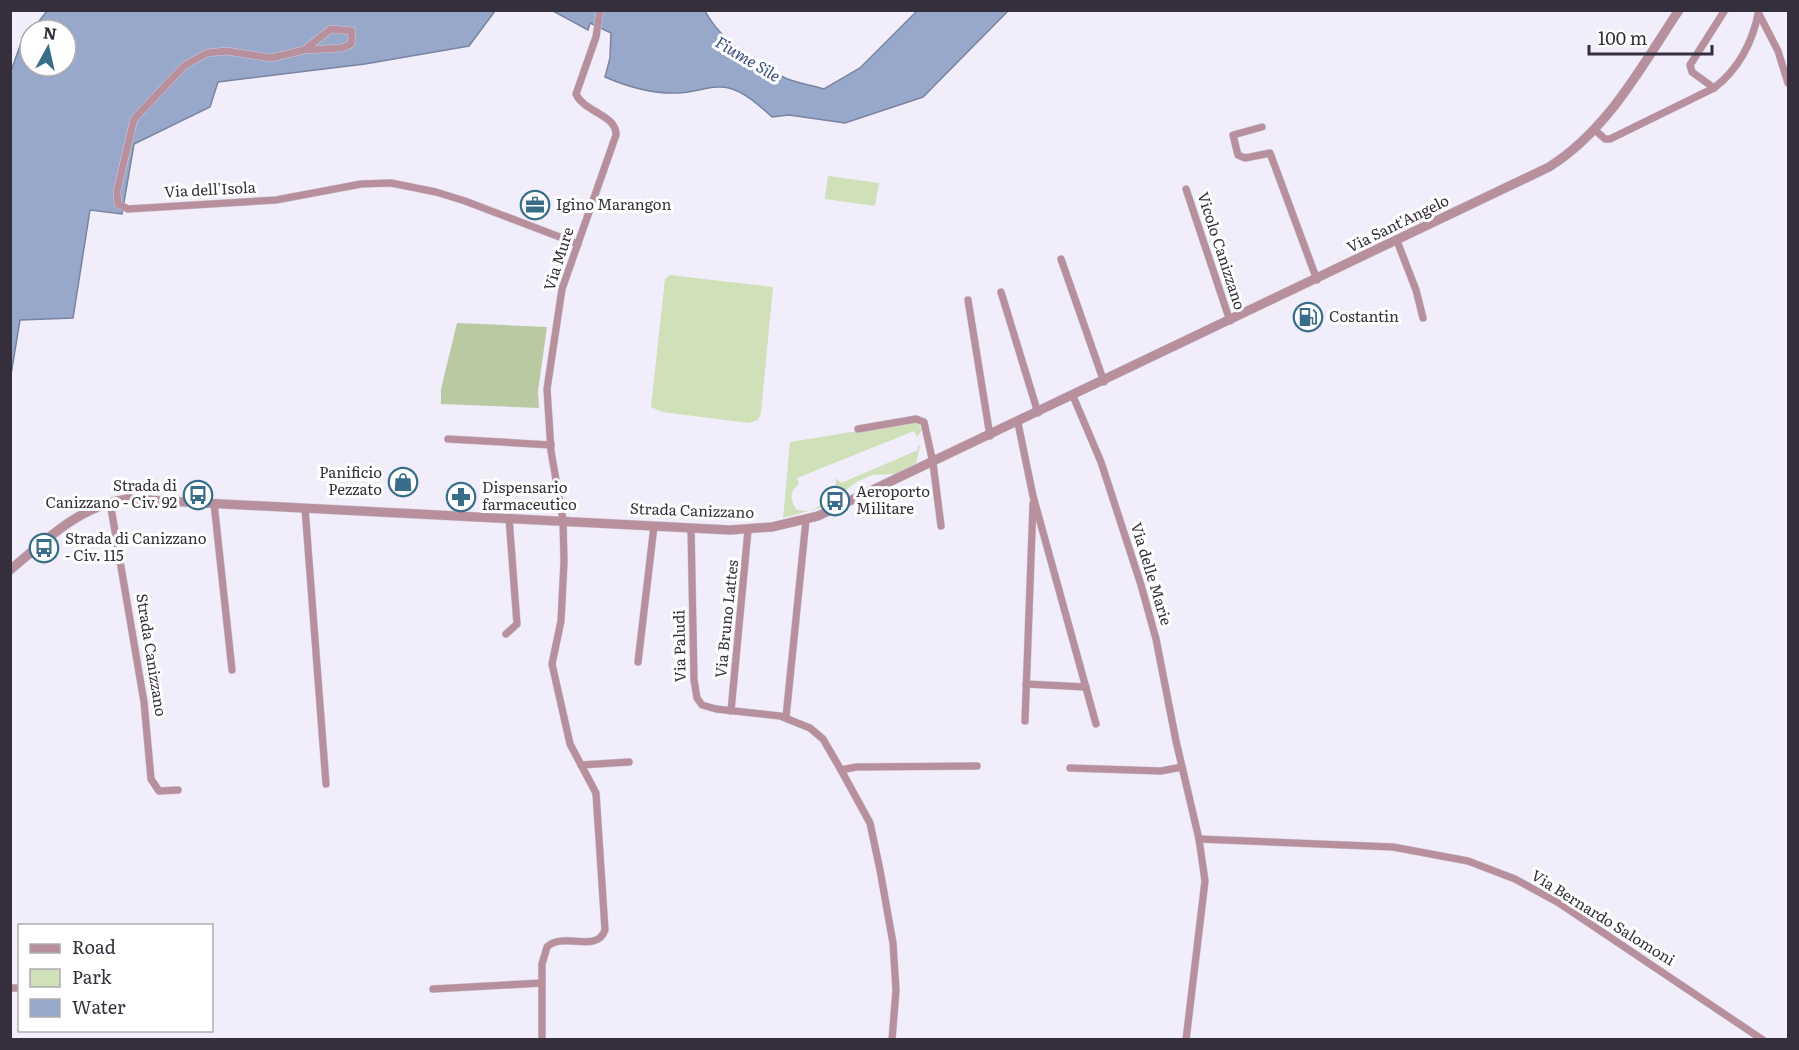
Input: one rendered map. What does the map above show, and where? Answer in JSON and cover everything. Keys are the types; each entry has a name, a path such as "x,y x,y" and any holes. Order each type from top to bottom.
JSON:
{"street":[{"name":"Via Mure","path":"542,983 543,956 550,943 558,940 594,941 602,937 605,930 597,800 594,787 570,744 552,664 561,621 564,562 563,520 550,445 548,396 550,361 562,288 616,132 611,123 586,107 576,94 597,32 600,10"},
{"name":"Via Sant'Angelo","path":"1073,396 1543,171 1570,153 1595,130 1679,10"},
{"path":"1714,88 1692,72 1690,65 1725,10"},
{"path":"1595,130 1605,139 1610,139 1714,88 1728,76 1742,57 1759,12"},
{"path":"1759,12 1778,51 1788,82"},
{"name":"Via dell'Isola","path":"304,50 331,29 352,31 354,38 351,44 342,48 304,50 271,58 226,51 207,53 184,66 134,119 117,191 118,204 128,209 276,200 360,184 391,183 455,198 578,244"},
{"path":"1262,128 1233,135 1238,155 1245,158 1269,153 1317,280"},
{"name":"Vicolo Canizzano","path":"1186,189 1230,321"},
{"path":"1397,241 1416,290 1423,318"},
{"path":"1061,260 1104,382"},
{"path":"1001,292 1038,413"},
{"path":"968,300 990,436"},
{"name":"Strada Canizzano","path":"10,570 65,525 89,510 110,502 136,499 748,530 806,520 1073,396"},
{"name":"Via delle Marie","path":"1073,396 1101,462 1141,585 1156,639 1199,839 1204,880 1186,1040"},
{"path":"858,429 919,419 924,425 930,459 933,463 941,526"},
{"path":"1018,423 1033,496 1096,724"},
{"path":"448,439 550,445"},
{"path":"1025,721 1033,496"},
{"name":"Strada Canizzano","path":"110,502 144,702 151,779 159,791 178,790"},
{"path":"214,503 232,670"},
{"path":"305,508 326,784"},
{"path":"506,634 517,624 509,518"},
{"path":"786,717 806,520"},
{"path":"638,662 654,526"},
{"name":"Via Paludi","path":"691,528 695,693 702,705 731,711 786,717 818,733 870,823 892,943 896,990 892,1040"},
{"name":"Via Bruno Lattes","path":"731,711 748,530"},
{"path":"1026,684 1086,687"},
{"path":"581,765 629,762"},
{"path":"841,770 856,767 977,766"},
{"path":"1070,768 1161,771 1182,767"},
{"name":"Via Bernardo Salomoni","path":"1199,839 1393,848 1468,861 1515,879 1559,903 1763,1040"},
{"path":"433,989 542,983 542,1040"}],"green space":[{"path":"828,176 879,183 875,206 825,199"},
{"path":"670,275 773,287 761,413 758,420 749,423 662,412 651,407 665,279"},
{"path":"457,323 547,327 538,391 539,408 441,404 441,389"},
{"path":"913,422 919,424 922,430 917,437 914,431 797,478 799,484 792,493 793,503 797,510 809,511 783,518 790,442"},
{"path":"918,445 920,446 916,464 895,474 872,475 856,482 827,506 809,511 835,499 836,478 841,483 918,450"}],"water":[{"path":"47,11 495,11 469,46 365,64 218,82 210,107 134,144 122,214 90,210 73,318 20,320 11,375 11,71 18,51 18,78 78,78 78,18 41,18"},
{"name":"Fiume Sile","path":"553,11 705,11 729,41 760,64 788,79 824,89 860,68 917,11 1008,11 923,97 845,123 789,115 772,117 747,96 729,88 716,87 684,93 669,93 641,89 614,81 605,77 610,58 611,33 590,23 588,30"}],"place":[{"name":"Igino Marangon","path":"535,205"},
{"name":"Costantin","path":"1308,317"},
{"name":"Panificio Pezzato","path":"403,482"},
{"name":"Strada di Canizzano - Civ. 92","path":"198,495"},
{"name":"Dispensario farmaceutico","path":"461,497"},
{"name":"Aeroporto Militare","path":"835,501"},
{"name":"Strada di Canizzano - Civ. 115","path":"44,548"}]}
